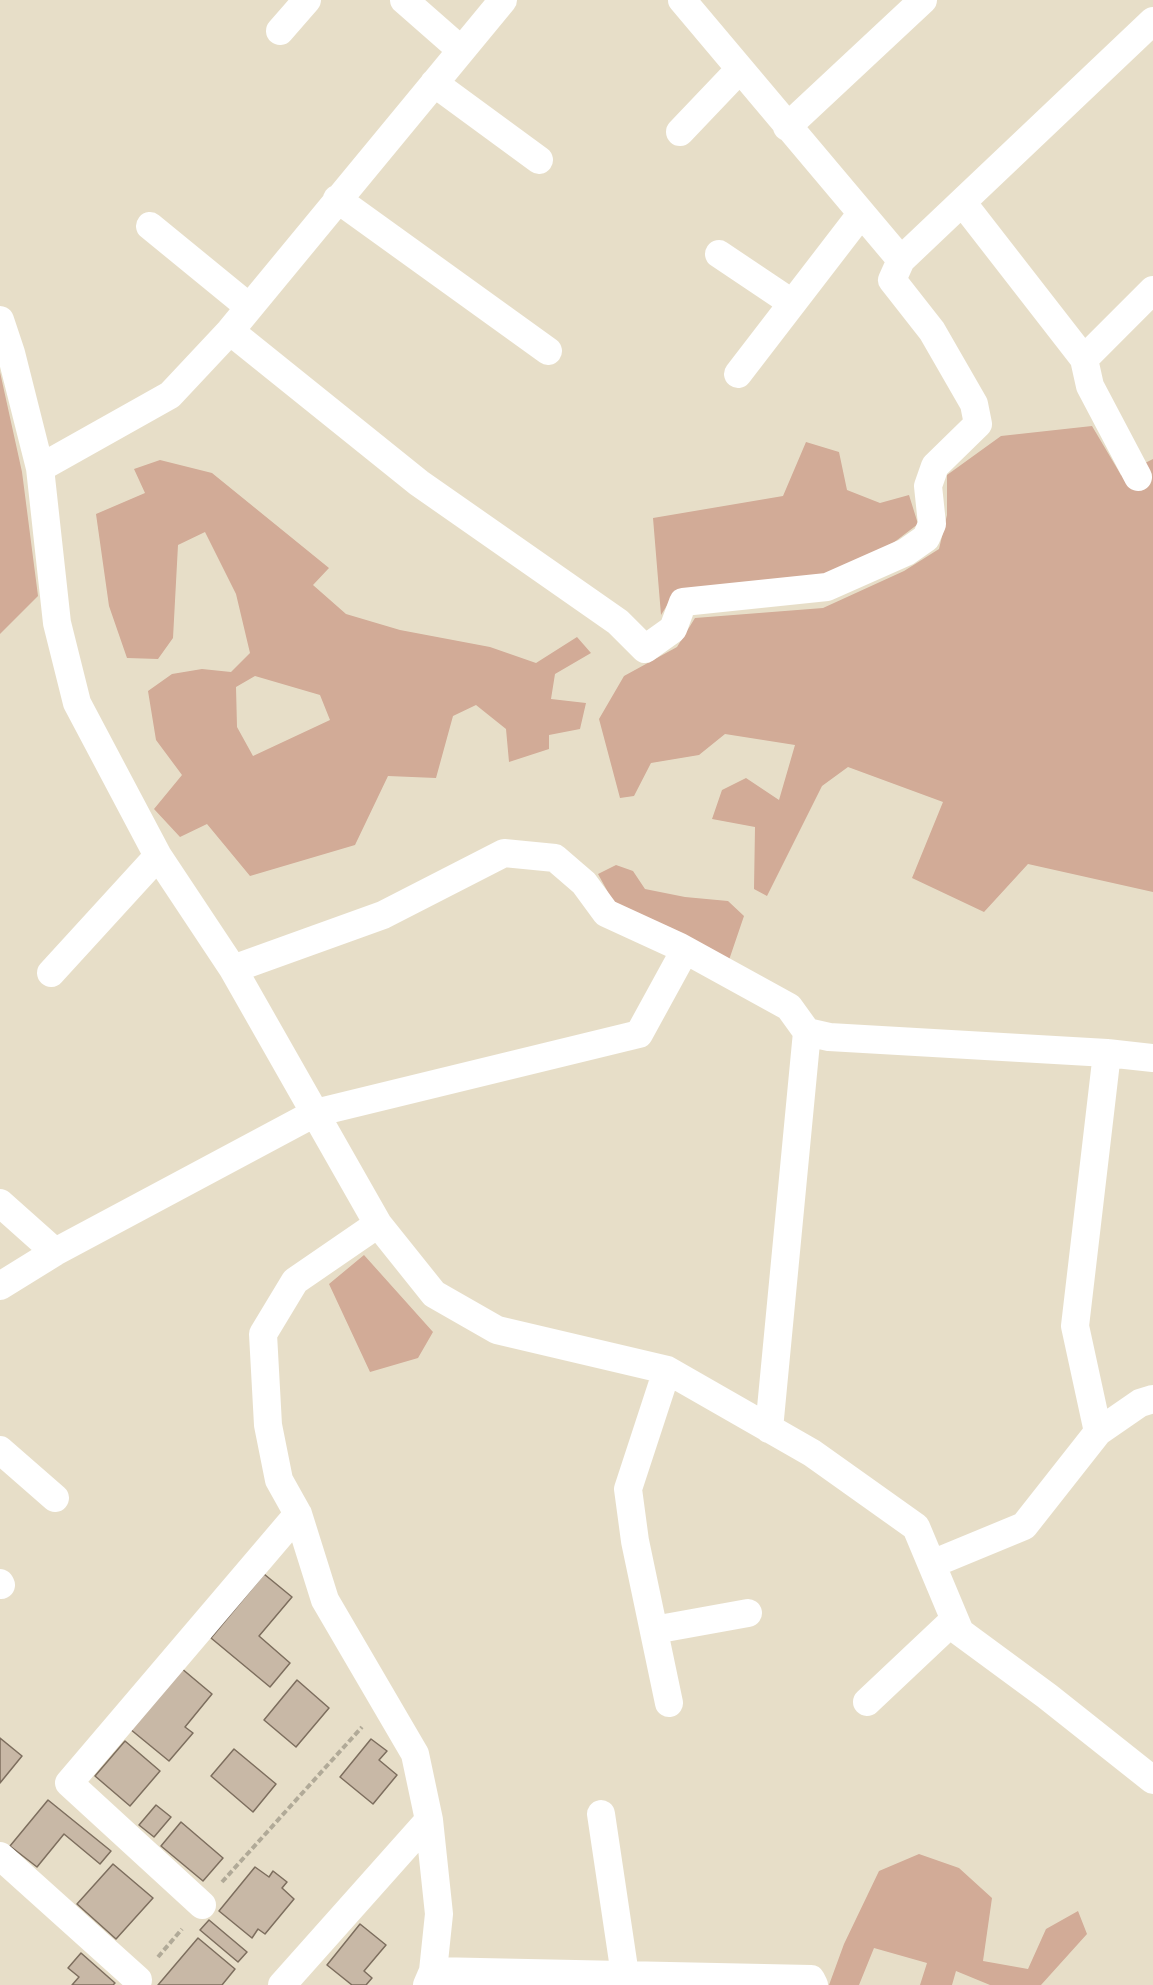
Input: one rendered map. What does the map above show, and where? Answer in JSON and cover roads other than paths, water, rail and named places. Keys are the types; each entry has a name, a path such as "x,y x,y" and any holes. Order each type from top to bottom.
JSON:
{"street":[{"path":"280,31 307,0"},
{"path":"404,0 461,50"},
{"path":"40,468 170,395 230,331 503,0"},
{"path":"682,0 901,260"},
{"path":"787,127 923,0"},
{"path":"230,331 419,483 618,622 645,649 674,629 683,602 827,587 906,552 926,538 932,524 928,486 935,466 978,424 974,404 932,331 892,280 901,260 1153,21"},
{"path":"680,132 740,69"},
{"path":"434,83 539,160"},
{"path":"337,199 548,351"},
{"path":"962,202 1084,359 1090,386 1138,477"},
{"path":"738,374 861,214"},
{"path":"150,225 249,307"},
{"path":"719,254 792,303"},
{"path":"1084,359 1153,290"},
{"path":"0,320 11,353 40,468 57,623 77,703 158,856 233,969 378,1224 434,1294 497,1329 668,1370 812,1453 916,1527 960,1632 1047,1696 1153,1780"},
{"path":"233,969 383,915 504,854 555,858 584,883 606,913 685,950 789,1007 807,1032 769,1429"},
{"path":"51,973 158,856"},
{"path":"0,1286 55,1252 315,1113 639,1034 685,950"},
{"path":"807,1032 829,1037 1107,1053 1153,1058"},
{"path":"1098,1432 1075,1326 1107,1053"},
{"path":"0,1203 55,1252"},
{"path":"378,1224 295,1281 263,1334 268,1425 279,1480 298,1514 325,1600 415,1754 429,1820 439,1914 430,1978 625,1975 710,1981 811,1979 814,1985"},
{"path":"668,1370 628,1489 635,1541 669,1703"},
{"path":"932,1564 1024,1526 1098,1432 1140,1403 1153,1399"},
{"path":"0,1450 55,1498"},
{"path":"202,1905 69,1783 298,1514"},
{"path":"654,1630 748,1613"},
{"path":"867,1702 954,1620"},
{"path":"601,1814 625,1975"},
{"path":"282,1985 429,1820"},
{"path":"0,1856 138,1980"}]}
